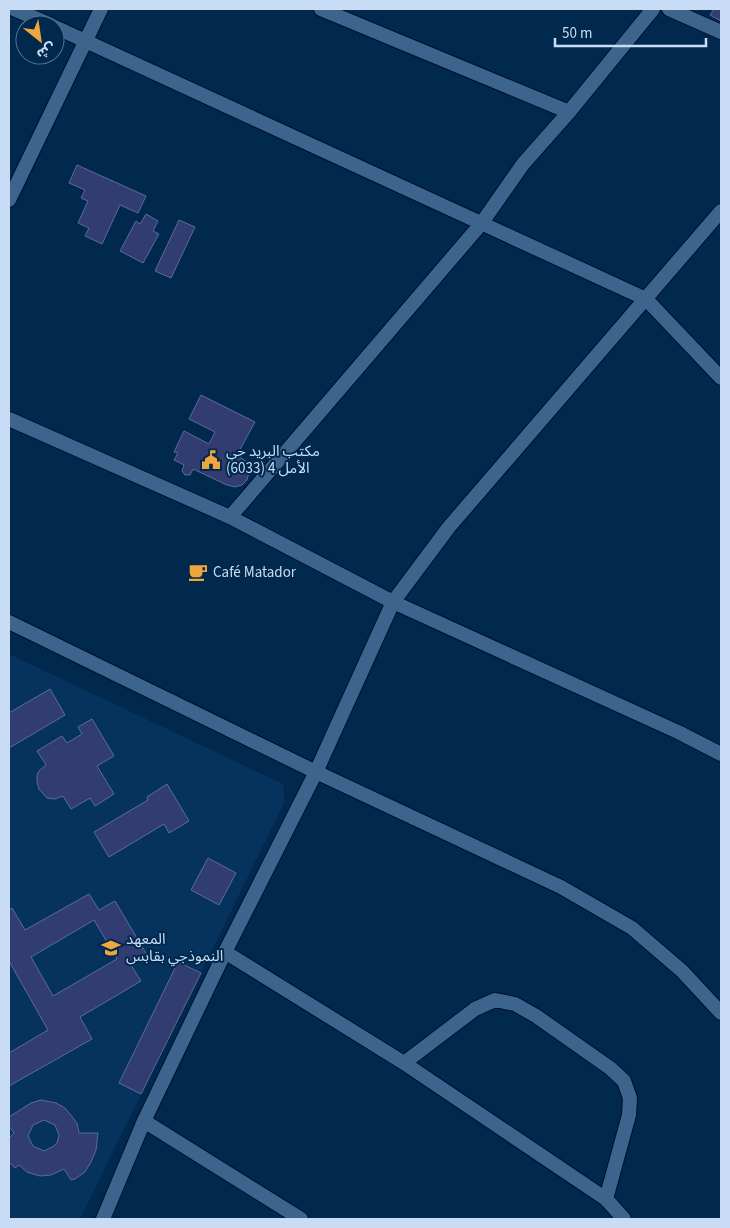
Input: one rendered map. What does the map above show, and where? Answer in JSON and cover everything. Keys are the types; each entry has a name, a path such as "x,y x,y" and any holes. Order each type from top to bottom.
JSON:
{"street":[{"path":"14,9 28,15"},
{"path":"9,200 101,9"},
{"path":"321,9 569,112"},
{"path":"230,517 480,224 523,164 569,112 654,9"},
{"path":"669,9 721,32"},
{"path":"65,31 646,299 720,373"},
{"path":"102,1219 144,1121 225,952 316,772 393,602 449,526 721,211"},
{"path":"9,419 230,517 393,602 669,728 721,754"},
{"path":"9,622 316,772 561,887 632,928 682,971 721,1014"},
{"path":"225,952 404,1064 606,1199 624,1219"},
{"path":"404,1064 475,1010 495,1000 515,1004 536,1016 610,1068 624,1081 630,1098 629,1115 606,1199"},
{"path":"144,1121 301,1219"}],"shaded area":[{"name":"المعهد النموذجي بقابس","path":"9,654 283,784 285,801 80,1219 9,1219"}],"building":[{"path":"714,9 721,9 721,21 710,15"},
{"path":"77,165 146,196 138,213 120,205 102,244 85,236 89,228 78,223 88,201 81,198 85,190 69,183"},
{"path":"146,214 158,221 153,231 159,234 143,263 120,251 136,221 140,224"},
{"path":"179,220 195,227 171,278 155,271"},
{"path":"201,395 255,422 237,455 247,462 250,469 247,480 242,485 235,487 227,485 193,469 190,475 185,475 182,471 184,465 174,460 178,453 174,452 184,431 209,444 215,432 189,419"},
{"path":"50,689 65,715 9,748 9,713"},
{"path":"92,719 114,756 97,766 114,794 95,806 90,798 71,809 63,796 55,799 47,798 39,789 37,775 46,765 37,751 62,736 67,743 82,734 78,727"},
{"path":"167,784 189,821 169,833 164,824 109,857 94,832 148,800 147,797"},
{"path":"208,858 236,873 219,905 191,890"},
{"path":"89,894 99,910 115,901 147,955 131,965 141,981 80,1017 92,1039 9,1086 9,1053 48,1030 9,961 9,910 12,908 25,930","holes":["94,920 117,959 53,996 31,957"]},
{"path":"178,962 201,973 141,1094 119,1083"},
{"path":"41,1100 56,1103 65,1108 77,1123 79,1133 98,1133 96,1150 91,1162 85,1172 75,1179 71,1180 64,1169 51,1175 40,1176 27,1172 19,1165 15,1168 9,1162 9,1138 14,1133 9,1126 9,1117 31,1103","holes":["44,1120 55,1125 59,1135 54,1146 44,1151 33,1146 28,1136 33,1125"]}],"place":[{"name":"مكتب البريد حي الأمل 4 (6033)","path":"211,460"},
{"name":"Café Matador","path":"198,572"},
{"name":"المعهد النموذجي بقابس","path":"111,948"}]}
